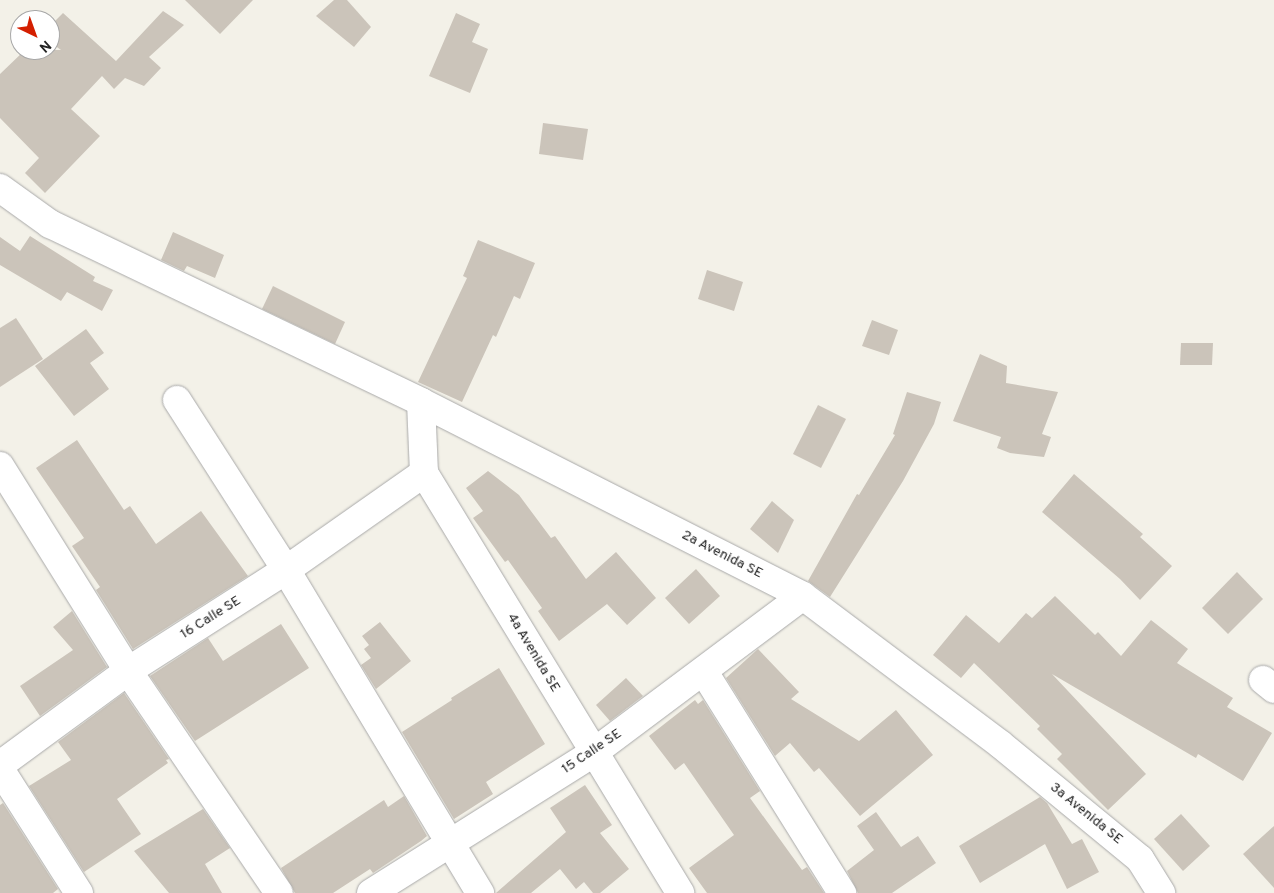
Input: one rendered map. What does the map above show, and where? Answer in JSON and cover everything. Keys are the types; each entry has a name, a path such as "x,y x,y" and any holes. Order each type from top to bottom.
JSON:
{"street":[{"name":"2a Avenida SE","path":"0,188 50,224 421,402 803,596 1000,744"},
{"path":"177,400 286,570 480,893"},
{"name":"4a Avenida SE","path":"421,402 424,473 680,893"},
{"path":"0,466 128,671 279,893"},
{"name":"16 Calle SE","path":"0,765 128,671 286,570 424,473"},
{"name":"15 Calle SE","path":"371,893 593,753 704,672 803,596"},
{"path":"704,672 842,893"},
{"name":"3a Avenida SE","path":"1000,744 1140,859 1161,893"},
{"path":"0,770 79,893"}],"building":[{"path":"185,0 253,0 220,34"},
{"path":"334,0 347,0 371,27 354,47 316,16"},
{"path":"163,11 184,25 149,57 161,68 144,86 125,78 114,89 102,76 71,109 100,136 45,193 25,173 39,158 0,118 0,74 15,60 60,60 60,16 63,13 116,61"},
{"path":"456,13 480,24 472,42 488,49 470,93 429,76"},
{"path":"543,123 588,129 583,160 539,154"},
{"path":"173,232 224,255 215,278 187,266 184,271 161,260"},
{"path":"30,236 95,277 93,281 113,290 102,311 67,292 61,301 0,265 0,237 20,251"},
{"path":"478,240 535,263 520,299 514,296 496,337 493,335 462,402 418,382 467,278 463,276"},
{"path":"707,270 743,282 734,311 698,299"},
{"path":"273,286 345,322 335,344 262,309"},
{"path":"16,318 43,359 0,387 0,328"},
{"path":"872,320 898,330 889,355 862,346"},
{"path":"86,329 104,353 90,363 109,389 74,416 35,366"},
{"path":"1181,343 1213,343 1212,365 1180,365"},
{"path":"980,354 1007,366 1006,383 1058,392 1042,434 1051,437 1044,457 1010,453 997,448 1001,437 953,421"},
{"path":"907,392 941,402 934,424 903,481 830,597 808,581 857,494 859,495 895,435 893,434"},
{"path":"818,405 846,419 821,468 793,454"},
{"path":"77,440 124,510 130,506 156,544 201,511 248,576 133,649 96,590 100,587 72,546 84,538 36,468"},
{"path":"488,471 519,495 551,538 555,536 586,579 616,552 656,598 627,625 607,604 559,641 538,611 542,608 508,560 505,562 473,518 483,511 466,488"},
{"path":"1074,474 1143,534 1140,537 1172,566 1140,600 1120,579 1042,512"},
{"path":"772,501 794,520 778,553 750,529"},
{"path":"696,569 720,596 689,624 665,598"},
{"path":"1237,572 1263,599 1228,634 1202,608"},
{"path":"1055,596 1095,635 1098,632 1121,656 1151,620 1188,649 1177,663 1233,698 1227,707 1272,733 1243,781 1198,754 1196,758 1052,674 1146,774 1108,810 1057,759 1062,754 1037,729 1040,726 974,663 961,678 933,655 966,615 999,643 1026,613 1032,618"},
{"path":"72,611 107,667 40,716 20,686 73,650 53,627"},
{"path":"380,622 411,661 376,689 361,665 371,658 364,649 369,645 362,636"},
{"path":"281,624 309,668 195,741 150,676 208,638 223,661"},
{"path":"758,649 799,692 791,699 859,741 896,710 933,755 860,816 819,768 814,772 790,743 775,756 726,678"},
{"path":"499,668 545,744 486,782 493,794 454,819 402,732"},
{"path":"626,678 643,696 610,721 596,705"},
{"path":"124,693 169,759 166,760 168,763 117,799 141,834 84,872 29,786 71,760 58,742"},
{"path":"695,700 698,704 703,700 760,791 750,798 802,870 807,867 824,893 707,893 689,868 734,835 684,763 675,770 649,736"},
{"path":"585,785 612,825 600,833 629,869 600,893 593,893 584,882 576,889 560,869 531,893 496,893 566,832 550,808"},
{"path":"404,796 427,836 373,873 370,869 333,893 295,893 281,868 384,800 388,807"},
{"path":"1040,797 1047,803 1072,844 1082,839 1099,872 1067,889 1045,844 980,883 959,846"},
{"path":"3,803 58,889 53,893 0,893 0,805"},
{"path":"203,809 230,848 205,864 222,893 169,893 134,851"},
{"path":"876,812 901,847 918,836 936,863 892,893 858,893 847,871 874,850 857,826"},
{"path":"1181,814 1210,846 1183,871 1154,839"},
{"path":"1274,826 1274,888 1243,854"}]}
